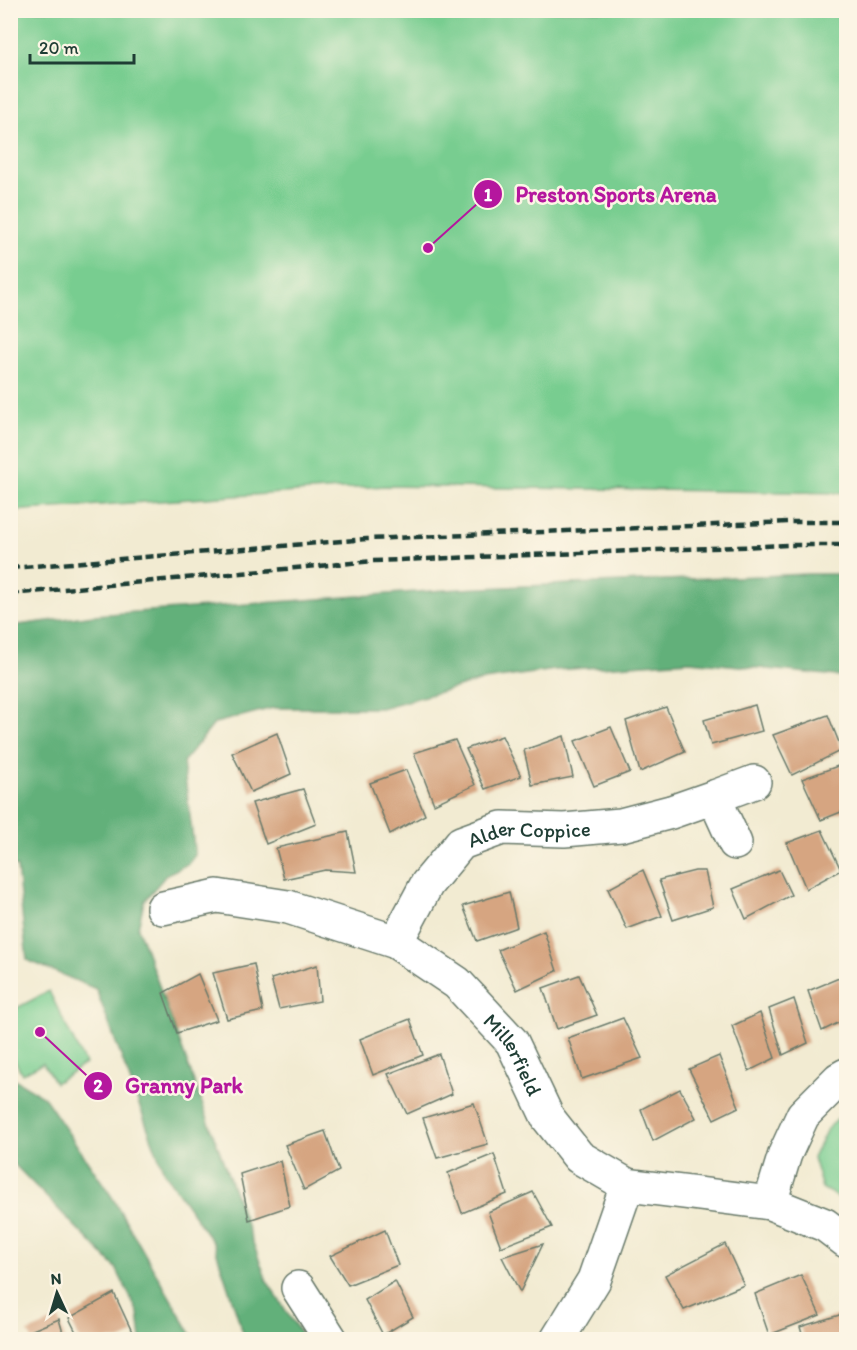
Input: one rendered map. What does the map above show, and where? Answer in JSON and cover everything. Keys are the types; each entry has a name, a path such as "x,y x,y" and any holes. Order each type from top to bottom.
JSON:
{"street":[{"name":"Alder Coppice","path":"396,942 427,884 461,843 502,828 564,830 621,825 671,812 754,782"},
{"path":"714,797 735,843"},
{"name":"Millerfield","path":"163,908 217,896 288,908 396,942 457,983 513,1042 548,1118 579,1156 627,1185 770,1203 825,1225 846,1241"},
{"path":"770,1203 785,1154 803,1115 839,1079 846,1075"},
{"path":"557,1340 594,1280 627,1185"},
{"path":"298,1288 331,1340"}],"green space":[{"path":"11,10 846,11 846,493 385,486 11,511"},
{"path":"846,574 846,677 690,661 555,670 484,680 381,708 273,708 215,723 183,762 195,855 188,864 167,874 144,901 138,928 267,1281 304,1339 245,1339 214,1244 164,1172 96,989 27,960 17,867 11,864 11,626 94,615 459,589"},
{"path":"49,991 85,1064 55,1083 43,1063 22,1074 11,1053 11,1011"},
{"path":"11,1077 44,1097 112,1197 194,1339 141,1339 138,1313 116,1268 11,1161"},
{"path":"846,1112 846,1202 822,1188 813,1158 827,1129"}],"building":[{"path":"755,705 762,731 711,745 704,720"},
{"path":"666,707 685,752 640,772 626,721"},
{"path":"828,715 842,750 792,775 773,735"},
{"path":"611,727 630,772 594,786 575,741"},
{"path":"277,733 291,774 251,792 232,753"},
{"path":"502,736 521,776 485,789 466,749"},
{"path":"564,736 573,777 532,785 524,750"},
{"path":"455,740 475,785 434,804 414,753"},
{"path":"846,763 846,810 821,820 802,779"},
{"path":"406,770 425,815 390,834 370,783"},
{"path":"303,789 316,824 266,844 252,803"},
{"path":"822,830 841,870 806,889 787,843"},
{"path":"348,832 356,872 325,870 284,879 276,848"},
{"path":"643,870 662,916 627,929 608,889"},
{"path":"779,870 791,895 746,919 733,889"},
{"path":"695,871 705,871 713,907 673,920 659,880"},
{"path":"509,892 517,927 477,941 463,906"},
{"path":"544,931 557,971 517,990 498,950"},
{"path":"254,964 263,1011 227,1019 213,973"},
{"path":"317,965 320,1001 279,1009 271,979"},
{"path":"198,974 217,1020 177,1033 163,993"},
{"path":"579,975 597,1015 557,1029 543,988"},
{"path":"839,978 846,997 846,1019 822,1031 808,991"},
{"path":"794,999 808,1043 783,1055 769,1009"},
{"path":"760,1013 775,1058 749,1071 732,1026"},
{"path":"623,1018 642,1058 582,1079 568,1038"},
{"path":"410,1019 423,1055 373,1075 360,1039"},
{"path":"439,1054 452,1094 407,1114 388,1074"},
{"path":"719,1056 739,1107 714,1119 689,1069"},
{"path":"680,1089 696,1118 653,1141 641,1109"},
{"path":"474,1103 488,1144 437,1158 423,1118"},
{"path":"325,1131 339,1171 304,1190 285,1145"},
{"path":"494,1154 507,1194 462,1213 448,1173"},
{"path":"280,1161 290,1206 249,1220 240,1174"},
{"path":"533,1192 552,1227 501,1247 488,1212"},
{"path":"385,1230 398,1265 348,1285 330,1256"},
{"path":"543,1244 520,1292 502,1257"},
{"path":"725,1244 744,1285 684,1310 665,1275"},
{"path":"801,1275 820,1315 769,1335 755,1294"},
{"path":"395,1281 413,1317 383,1335 365,1300"},
{"path":"114,1293 133,1334 120,1340 80,1340 69,1318"},
{"path":"846,1313 846,1340 804,1340 800,1327"},
{"path":"59,1319 65,1340 32,1340 28,1332"}],"railway":[{"path":"10,568 367,539 790,522 846,522"},
{"path":"10,594 373,561 789,545 846,545"}],"place":[{"name":"Preston Sports Arena","path":"428,248"},
{"name":"Granny Park","path":"40,1032"}]}
